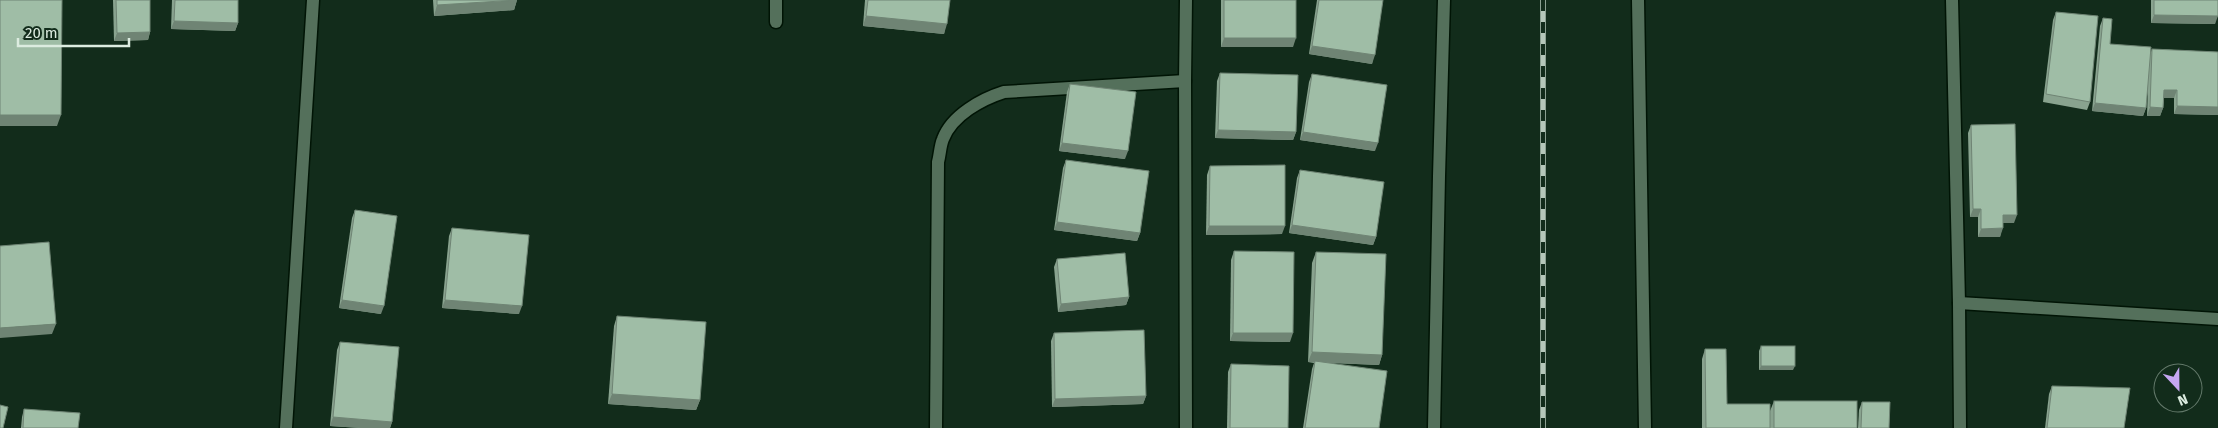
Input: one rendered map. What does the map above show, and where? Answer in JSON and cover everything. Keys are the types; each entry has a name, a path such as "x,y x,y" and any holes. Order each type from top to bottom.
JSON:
{"street":[{"path":"286,428 313,0"},
{"path":"776,0 776,22"},
{"path":"1186,0 1186,428"},
{"path":"1434,428 1444,0"},
{"path":"1638,0 1645,428"},
{"path":"1952,0 1960,428"},
{"path":"936,428 938,162 943,138 949,129 959,118 986,98 1004,92 1185,81"},
{"path":"1959,303 2218,319"}],"building":[{"path":"0,0 62,0 61,115 0,115"},
{"path":"116,0 150,0 150,32 117,33"},
{"path":"175,0 238,0 238,23 174,21"},
{"path":"437,0 517,0 437,5"},
{"path":"868,0 950,0 947,24 866,16"},
{"path":"1224,0 1296,0 1296,38 1224,38"},
{"path":"1319,0 1383,0 1375,55 1312,46"},
{"path":"2154,0 2218,0 2218,16 2154,15"},
{"path":"2056,12 2098,16 2090,102 2046,94"},
{"path":"2103,18 2112,19 2110,44 2151,47 2146,108 2095,103"},
{"path":"2152,49 2218,52 2218,107 2177,106 2177,90 2164,90 2163,108 2150,107"},
{"path":"1220,73 1298,75 1296,132 1218,130"},
{"path":"1312,74 1387,85 1378,143 1303,132"},
{"path":"1070,84 1136,92 1128,151 1062,143"},
{"path":"2015,124 2017,215 2003,215 2003,228 1981,229 1981,209 1973,209 1971,125"},
{"path":"1066,160 1149,171 1140,233 1057,222"},
{"path":"1285,165 1285,226 1209,226 1210,166"},
{"path":"1300,170 1384,182 1376,237 1292,225"},
{"path":"355,210 397,216 384,306 342,300"},
{"path":"452,228 529,235 522,306 445,300"},
{"path":"49,242 56,324 0,328 0,246"},
{"path":"1234,251 1294,252 1293,333 1233,333"},
{"path":"1316,252 1386,254 1382,355 1312,352"},
{"path":"1125,253 1129,297 1061,304 1057,259"},
{"path":"617,316 706,322 700,400 612,394"},
{"path":"1144,330 1146,396 1055,399 1054,333"},
{"path":"340,342 399,347 392,422 333,417"},
{"path":"1761,346 1795,346 1795,366 1761,366"},
{"path":"1705,349 1726,349 1727,404 1770,404 1770,428 1706,428"},
{"path":"1315,361 1387,371 1379,428 1305,428"},
{"path":"1231,364 1289,366 1288,428 1230,428"},
{"path":"2052,386 2130,388 2124,428 2047,428"},
{"path":"1774,401 1857,401 1857,428 1774,428"},
{"path":"1862,402 1890,402 1889,428 1861,428"},
{"path":"0,405 8,407 3,428 0,428"},
{"path":"24,409 80,413 78,428 23,428"}],"railway":[{"path":"1543,0 1543,428"}]}
